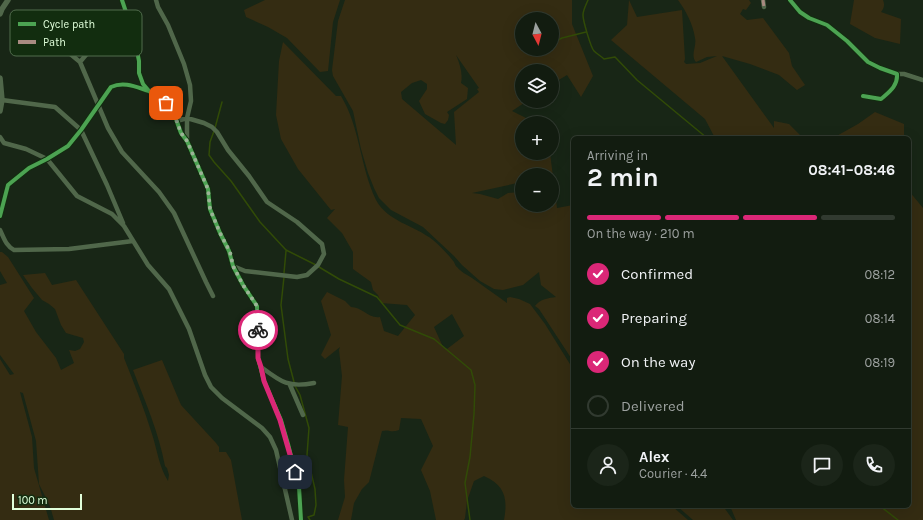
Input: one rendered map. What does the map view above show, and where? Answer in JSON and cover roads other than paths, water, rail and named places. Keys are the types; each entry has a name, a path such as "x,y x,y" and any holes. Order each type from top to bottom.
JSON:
{"street":[{"path":"0,14 8,0"},
{"path":"122,0 125,10"},
{"path":"156,0 184,64 190,85 192,101 187,118 187,141"},
{"path":"763,0 764,8"},
{"path":"790,0 800,12 809,18 827,25 868,62 897,74 904,74 923,80"},
{"path":"73,56 80,62 108,128 122,152 159,192 174,212 213,296"},
{"path":"80,62 85,56"},
{"path":"138,56 139,73 143,84 149,91 166,103 173,111 181,133 187,141 208,189 210,209 230,252 233,266 243,285 257,306 258,358 264,381 288,444 299,487 301,520"},
{"path":"863,96 881,99 894,86 897,81 897,74"},
{"path":"0,78 2,100 0,111"},
{"path":"0,216 8,185 30,168 68,146 81,130 111,86 117,84 130,85 149,91"},
{"path":"2,100 55,107 81,130 108,185 124,226 148,266 169,289 189,329 205,375 211,386 222,398 262,428 270,437 276,450 292,520"},
{"path":"177,121 187,118 212,127 267,202 298,222 322,244 324,254 318,265 308,275 297,277 245,271 233,266"},
{"path":"0,137 4,143 26,149 47,159 77,196 112,214 124,226"},
{"path":"0,230 6,244 14,250 69,249 133,241"},
{"path":"261,367 278,379 290,385 314,383"},
{"path":"290,385 303,416"}],"waterway":[{"path":"588,0 583,18 589,40 594,51 604,59 615,57 637,80 705,136"},
{"path":"559,40 586,32"},
{"path":"215,128 222,102"},
{"path":"214,131 210,142 209,155 214,162 231,181 260,222 286,250 316,265"},
{"path":"284,273 286,251"},
{"path":"319,267 339,279 377,297 400,325 434,339 471,370 475,385 474,414 470,457 465,483 470,520"},
{"path":"284,277 281,305 288,359 294,382"},
{"path":"295,386 300,395 309,428 307,455 315,489 316,505 314,515 308,517 310,520"},
{"path":"883,508 898,520"}]}
